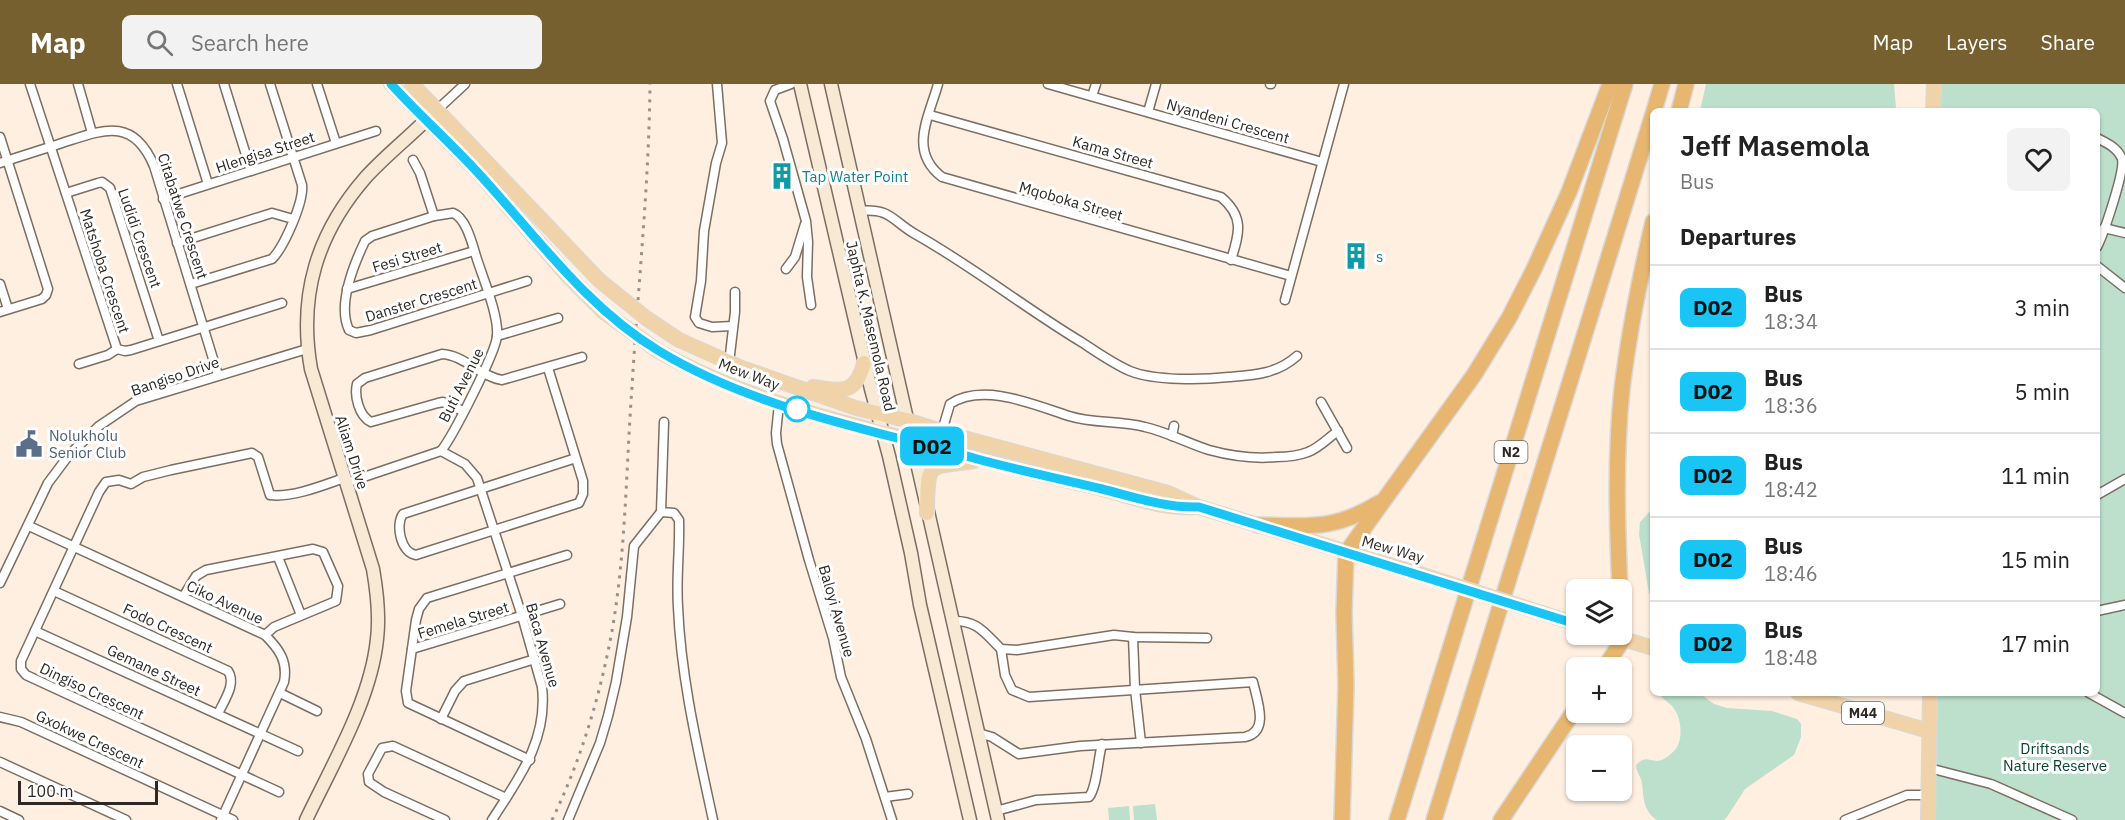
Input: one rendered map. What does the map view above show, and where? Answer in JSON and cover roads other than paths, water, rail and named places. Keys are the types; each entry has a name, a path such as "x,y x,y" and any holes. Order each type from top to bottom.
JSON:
{"highway":[{"path":"1342,820 1346,686 1344,613 1346,553 1474,375 1509,318 1569,192 1610,84"},
{"name":"N2","path":"1397,820 1625,84"},
{"name":"N2","path":"1654,108 1662,84"},
{"path":"1680,108 1686,84"},
{"name":"N2","path":"1434,820 1650,122"},
{"path":"1619,579 1617,536 1618,461 1622,390 1641,274 1650,235"},
{"path":"1258,525 1326,525 1355,516 1384,500"},
{"path":"1501,820 1566,723"}],"main road":[{"name":"Mew Way","path":"391,84 479,173 568,276 604,312 658,351 675,360 720,382 779,404 881,433 1154,503 1182,508 1199,507"},
{"name":"Mew Way","path":"412,84 599,280 646,318 679,340 729,363 856,408 1168,493 1199,507 1566,621"},
{"name":"Japhta K. Masemola Road","path":"800,84 864,363 889,456 920,605 970,820"},
{"name":"Japhta K. Masemola Road","path":"831,84 997,816"},
{"path":"1933,108 1934,84"},
{"name":"Aliam Drive","path":"306,820 352,722 366,686 377,639 378,603 373,569 315,388 307,349 308,293 315,263 329,228 341,207 367,176 437,110"},
{"path":"779,382 828,390 844,389 857,382 864,363"},
{"path":"927,513 928,479 936,466 982,460"},
{"path":"1632,642 1650,647"},
{"name":"M44","path":"1808,696 1929,731"},
{"path":"1928,820 1930,696"}],"street":[{"name":"Matshoba Crescent","path":"30,84 117,349 125,351 159,342 282,303"},
{"path":"78,84 92,133"},
{"path":"177,84 208,184"},
{"path":"224,84 251,171"},
{"path":"192,284 272,259 278,252 293,219 303,190 270,84"},
{"path":"317,84 336,143"},
{"path":"437,110 465,84"},
{"path":"717,84 722,143 704,231 701,281 695,317 699,323 708,326 734,326"},
{"path":"791,84 775,90 770,101 806,221 807,277 811,305"},
{"name":"Mqoboka Street","path":"938,84 922,141 923,151 933,169 947,179 1291,276"},
{"name":"Nyandeni Crescent","path":"1048,84 1322,162"},
{"path":"1092,96 1096,84"},
{"path":"1148,112 1156,84"},
{"path":"1285,300 1344,84"},
{"name":"Kama Street","path":"930,115 1221,197 1232,210 1239,225 1239,235 1231,260"},
{"name":"Citabatwe Crescent","path":"4,162 92,133 111,130 125,133 138,140 149,155 164,199 192,284 218,375"},
{"name":"Hlengisa Street","path":"164,199 376,131"},
{"path":"0,137 4,162 48,289 42,299 4,311 0,284"},
{"path":"2100,140 2112,146 2121,156 2124,165 2100,239"},
{"path":"413,160 420,173 434,216"},
{"name":"Ludidi Crescent","path":"66,193 102,182 110,188 159,342"},
{"path":"859,211 884,212 904,228 941,248 1049,323 1130,371 1179,378 1243,376 1271,372 1297,356"},
{"name":"Buti Avenue","path":"434,216 446,212 459,216 474,251 488,294 496,322 497,336 495,348 441,451"},
{"path":"177,243 272,213 293,219"},
{"name":"Danster Crescent","path":"434,216 368,238 347,289 346,321 349,330 356,333 370,330 488,294"},
{"path":"786,269 795,257 806,221"},
{"path":"2104,228 2125,233"},
{"name":"Fesi Street","path":"347,289 474,251"},
{"path":"2100,268 2125,288"},
{"path":"488,294 527,281"},
{"path":"729,363 734,326 735,292"},
{"path":"497,336 558,318"},
{"path":"79,364 108,355 117,349"},
{"name":"Bangiso Drive","path":"0,583 48,483 69,455 99,426 136,402 307,349"},
{"path":"463,411 438,402 371,422 363,415 356,396 357,384 365,378 442,354 452,356 492,378 507,380 582,357"},
{"path":"548,368 576,458 584,488 579,503 416,555 409,553 403,542 399,521 404,514 576,458"},
{"path":"942,431 950,404 967,397 994,396 1024,401 1079,419 1127,423 1218,452 1252,458 1309,452 1338,432"},
{"path":"1321,402 1347,448"},
{"name":"Baloyi Avenue","path":"779,404 776,433 783,465 833,638 841,676 866,739 892,820"},
{"path":"568,820 600,743 608,716 627,617 634,546 661,512 664,422"},
{"path":"1172,436 1174,426"},
{"path":"74,547 99,492 104,483 108,481 119,480 131,484 143,477 183,467 255,453 270,495 280,496 345,481 441,451"},
{"name":"Baca Avenue","path":"441,451 465,464 477,478 522,616 544,698 541,723 530,760 492,820"},
{"path":"2100,493 2125,479"},
{"path":"661,512 674,513 679,520 677,606 681,656 713,820"},
{"name":"Ciko Avenue","path":"29,526 264,635 282,655 285,666 284,682 280,693 222,818"},
{"name":"Dingiso Crescent","path":"74,547 21,661 21,669 26,675 242,775"},
{"path":"183,597 192,580 200,573 316,549 324,554 338,591 336,601 274,627 264,635"},
{"path":"530,760 412,706 406,700 419,609 425,600 567,555"},
{"path":"278,557 301,615"},
{"name":"Fodo Crescent","path":"54,591 228,671 232,678 231,685 218,714"},
{"name":"Femela Street","path":"412,650 560,604"},
{"path":"2100,610 2125,606"},
{"path":"952,621 965,621 977,626 1001,649 1005,675 1012,690 1029,697 1253,682 1260,715 1258,729 1252,735 1102,744 1019,754 992,737 978,733"},
{"name":"Gemane Street","path":"35,631 261,734"},
{"path":"1001,649 1017,650 1114,635 1207,638"},
{"path":"1133,637 1135,689 1141,743"},
{"path":"441,718 455,690 464,681 535,659"},
{"path":"280,693 317,711"},
{"path":"2094,696 2125,714"},
{"name":"Gxokwe Crescent","path":"0,717 21,722 222,818 233,820"},
{"path":"261,734 298,751"},
{"path":"997,816 1036,800 1089,797 1092,794 1102,744"},
{"path":"445,820 384,792 369,782 368,774 382,748 393,746 506,798"},
{"path":"0,762 126,820"},
{"path":"1929,768 1991,784 2072,820"},
{"path":"242,775 279,792"},
{"path":"885,797 908,794"},
{"path":"1845,820 1907,795 1928,795"},
{"path":"0,812 19,820"}],"railway":[{"path":"552,820 572,774 595,704 617,601 645,198 650,84"}],"place":[{"name":"Tap Water Point","path":"782,176"},
{"name":"s","path":"1356,256"},
{"name":"Nolukholu Senior Club","path":"29,444"}],"park label":[{"name":"Driftsands Nature Reserve","path":"2055,756"}]}
